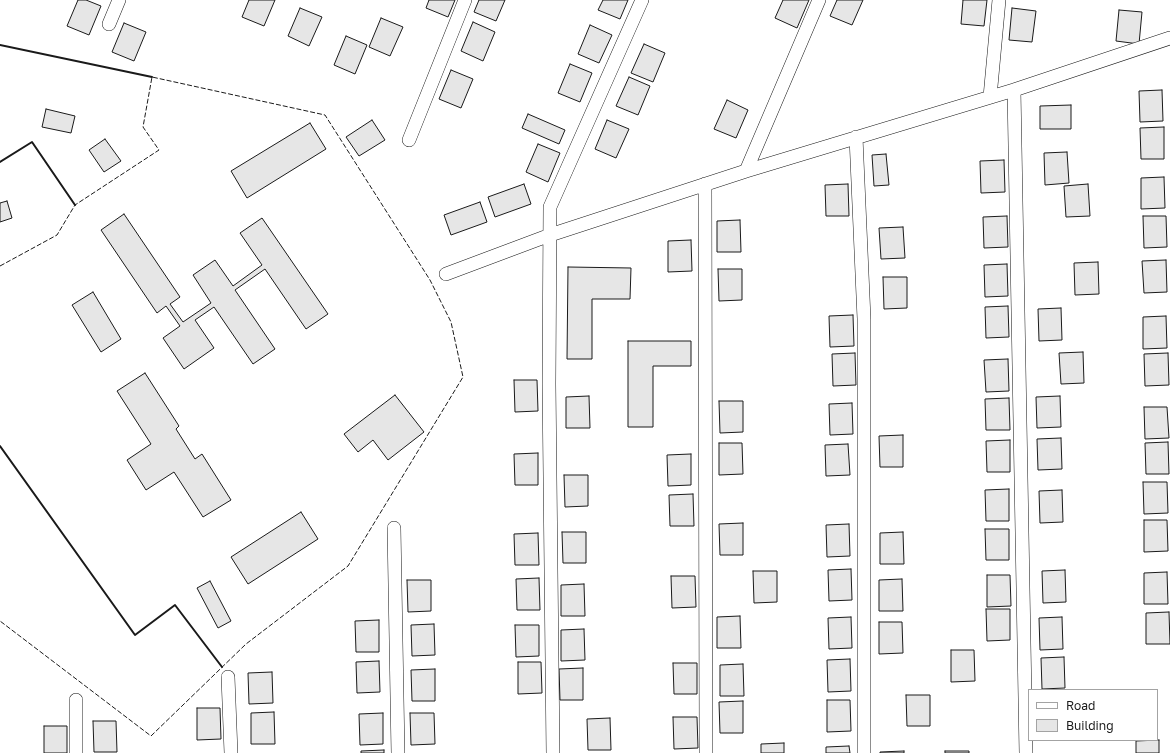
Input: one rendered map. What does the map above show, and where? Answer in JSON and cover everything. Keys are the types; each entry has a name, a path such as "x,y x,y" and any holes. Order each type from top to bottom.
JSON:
{"street":[{"path":"109,24 119,0"},
{"path":"409,140 465,0"},
{"path":"553,753 549,384 550,207 642,0"},
{"path":"746,171 819,0"},
{"path":"990,97 999,0"},
{"path":"446,274 550,235 705,184 1014,90 1170,38"},
{"path":"1014,90 1026,753"},
{"path":"856,137 864,319 864,753"},
{"path":"705,184 706,753"},
{"path":"394,528 398,753"},
{"path":"228,677 231,753"},
{"path":"76,700 76,753"}],"building":[{"path":"78,0 86,0 101,6 89,35 67,26"},
{"path":"249,0 275,0 264,26 242,17"},
{"path":"429,0 455,0 448,17 426,8"},
{"path":"479,0 505,0 496,21 474,12"},
{"path":"603,0 628,0 620,19 598,10"},
{"path":"783,0 809,0 797,28 775,18"},
{"path":"837,0 863,0 852,25 830,16"},
{"path":"963,0 987,0 984,26 961,24"},
{"path":"300,8 322,17 309,46 288,36"},
{"path":"1012,8 1036,11 1032,42 1009,40"},
{"path":"1119,10 1142,12 1139,44 1116,41"},
{"path":"381,18 403,27 390,56 369,47"},
{"path":"473,22 495,32 483,61 461,51"},
{"path":"124,23 146,32 134,61 112,52"},
{"path":"590,25 612,35 599,63 578,54"},
{"path":"346,36 367,45 355,74 334,65"},
{"path":"644,44 665,53 653,82 631,73"},
{"path":"570,64 592,73 580,102 558,93"},
{"path":"451,70 473,79 461,108 439,99"},
{"path":"629,77 650,86 638,115 616,106"},
{"path":"1162,90 1163,121 1140,122 1139,91"},
{"path":"727,100 748,110 736,138 714,129"},
{"path":"1071,105 1071,129 1040,129 1040,106"},
{"path":"46,109 75,116 71,133 42,127"},
{"path":"528,114 565,130 559,144 522,128"},
{"path":"372,120 385,140 359,156 346,137"},
{"path":"607,120 629,129 616,158 595,149"},
{"path":"310,123 326,149 247,198 231,171"},
{"path":"1164,127 1164,159 1141,159 1140,128"},
{"path":"105,139 121,161 104,172 89,150"},
{"path":"538,144 560,153 548,182 526,172"},
{"path":"1067,152 1069,183 1045,185 1044,153"},
{"path":"886,154 889,185 874,186 872,155"},
{"path":"1004,160 1005,192 981,193 980,161"},
{"path":"1164,177 1165,208 1141,209 1141,178"},
{"path":"524,184 531,204 495,217 488,197"},
{"path":"848,184 849,216 826,216 825,185"},
{"path":"1088,184 1090,216 1066,217 1064,186"},
{"path":"7,201 12,218 0,222 0,203"},
{"path":"480,202 487,222 451,235 444,215"},
{"path":"124,214 180,297 170,304 183,322 211,303 193,275 215,260 233,286 262,265 240,233 262,218 328,314 306,329 265,269 235,290 275,349 253,364 214,307 195,320 214,348 184,369 163,338 180,326 166,306 157,313 101,230"},
{"path":"1007,216 1008,247 984,248 983,217"},
{"path":"1143,216 1166,216 1167,247 1144,248"},
{"path":"740,220 741,252 717,252 717,221"},
{"path":"903,227 905,258 881,259 879,228"},
{"path":"691,240 692,271 668,272 668,241"},
{"path":"1166,260 1167,292 1144,293 1142,261"},
{"path":"1098,262 1099,294 1075,295 1074,263"},
{"path":"1007,264 1008,296 985,297 984,265"},
{"path":"568,267 631,268 630,299 592,299 592,359 567,359"},
{"path":"718,269 742,269 742,300 719,301"},
{"path":"883,277 907,277 907,308 884,309"},
{"path":"93,292 121,339 101,352 72,305"},
{"path":"1008,306 1009,337 986,338 985,307"},
{"path":"1061,308 1062,340 1039,341 1038,309"},
{"path":"853,315 854,346 830,347 829,316"},
{"path":"1166,316 1167,348 1143,349 1143,317"},
{"path":"628,341 691,341 691,366 653,366 653,427 628,427"},
{"path":"1083,352 1084,383 1061,384 1059,353"},
{"path":"855,353 856,385 833,386 832,354"},
{"path":"1168,353 1169,385 1145,386 1144,354"},
{"path":"1008,359 1009,391 986,392 984,360"},
{"path":"145,373 179,426 176,429 195,459 202,454 231,500 203,517 174,472 146,490 127,460 151,444 117,391"},
{"path":"514,380 537,380 538,411 515,412"},
{"path":"395,395 424,432 388,460 373,440 358,452 344,434"},
{"path":"589,396 590,428 566,428 566,397"},
{"path":"1060,396 1061,427 1037,428 1036,397"},
{"path":"1009,398 1010,430 986,430 985,399"},
{"path":"719,401 743,401 743,432 720,433"},
{"path":"852,403 853,434 830,435 829,404"},
{"path":"1144,407 1167,407 1169,438 1145,439"},
{"path":"903,435 903,467 880,467 879,436"},
{"path":"1061,438 1062,469 1038,470 1037,439"},
{"path":"1010,440 1010,472 987,472 986,441"},
{"path":"1168,442 1169,474 1146,474 1145,443"},
{"path":"719,443 742,443 743,474 719,475"},
{"path":"848,444 850,475 826,476 825,445"},
{"path":"538,453 538,485 515,485 514,454"},
{"path":"691,454 691,485 668,486 667,455"},
{"path":"564,475 588,475 588,506 565,507"},
{"path":"1143,482 1167,482 1168,513 1144,514"},
{"path":"1009,489 1009,521 986,521 985,490"},
{"path":"1062,490 1063,522 1040,523 1039,491"},
{"path":"693,494 694,526 670,526 669,495"},
{"path":"301,512 318,539 248,584 231,557"},
{"path":"1144,520 1167,520 1168,551 1144,552"},
{"path":"743,523 743,555 720,555 719,524"},
{"path":"849,524 850,556 827,557 826,525"},
{"path":"985,529 1009,529 1009,560 986,560"},
{"path":"562,532 586,532 586,563 563,563"},
{"path":"903,532 904,564 880,564 880,533"},
{"path":"538,533 539,565 515,565 514,534"},
{"path":"851,569 852,600 829,601 828,570"},
{"path":"1065,570 1066,602 1043,603 1042,571"},
{"path":"753,571 777,571 777,602 754,603"},
{"path":"1167,572 1168,604 1144,604 1144,573"},
{"path":"987,575 1010,575 1011,606 987,607"},
{"path":"671,576 695,576 696,607 672,608"},
{"path":"539,578 540,610 517,610 516,579"},
{"path":"902,579 903,611 879,611 879,580"},
{"path":"407,580 431,580 431,611 408,612"},
{"path":"210,581 231,621 218,628 197,588"},
{"path":"584,584 585,616 561,616 561,585"},
{"path":"986,609 1010,609 1010,640 987,641"},
{"path":"1169,612 1170,644 1146,644 1146,613"},
{"path":"740,616 741,648 717,648 717,617"},
{"path":"851,617 852,648 829,649 828,618"},
{"path":"1062,617 1063,649 1040,650 1039,618"},
{"path":"379,620 379,652 356,652 355,621"},
{"path":"879,622 902,622 903,653 879,654"},
{"path":"434,624 435,655 412,656 411,625"},
{"path":"515,625 539,625 539,656 516,657"},
{"path":"584,629 585,660 561,661 561,630"},
{"path":"951,650 974,650 975,681 951,682"},
{"path":"1064,657 1065,688 1042,689 1041,658"},
{"path":"850,659 851,691 828,692 827,660"},
{"path":"379,661 380,692 357,693 356,662"},
{"path":"518,662 541,662 542,693 518,694"},
{"path":"673,663 697,663 697,694 674,694"},
{"path":"743,664 744,696 720,696 720,665"},
{"path":"583,668 583,700 560,700 559,669"},
{"path":"435,669 435,701 412,701 411,670"},
{"path":"272,672 273,703 249,704 248,673"},
{"path":"906,695 930,695 930,726 907,726"},
{"path":"827,700 850,700 851,731 827,732"},
{"path":"743,701 743,733 720,733 719,702"},
{"path":"197,708 220,708 221,739 197,740"},
{"path":"274,712 275,744 251,744 251,713"},
{"path":"383,713 383,744 360,745 359,714"},
{"path":"410,713 434,713 435,744 411,745"},
{"path":"673,717 697,717 698,748 674,749"},
{"path":"610,718 611,750 588,750 587,719"},
{"path":"93,721 116,721 117,752 94,752"},
{"path":"44,726 67,726 67,753 44,753"},
{"path":"1158,740 1159,753 1136,753 1136,741"},
{"path":"784,743 784,753 761,753 761,744"},
{"path":"849,746 850,753 826,753 826,747"},
{"path":"384,750 384,753 361,753 361,751"},
{"path":"904,751 904,753 880,753 880,752"},
{"path":"945,751 969,751 969,753 945,753"}],"fence":[{"path":"0,266 57,235 75,205 159,150 143,127 152,77 325,115 430,280 451,322 463,377 348,566 246,644 151,736 0,621"}],"wall":[{"path":"0,45 152,77"},
{"path":"0,162 32,142 75,205"},
{"path":"0,446 135,635 175,605 222,667"}]}
